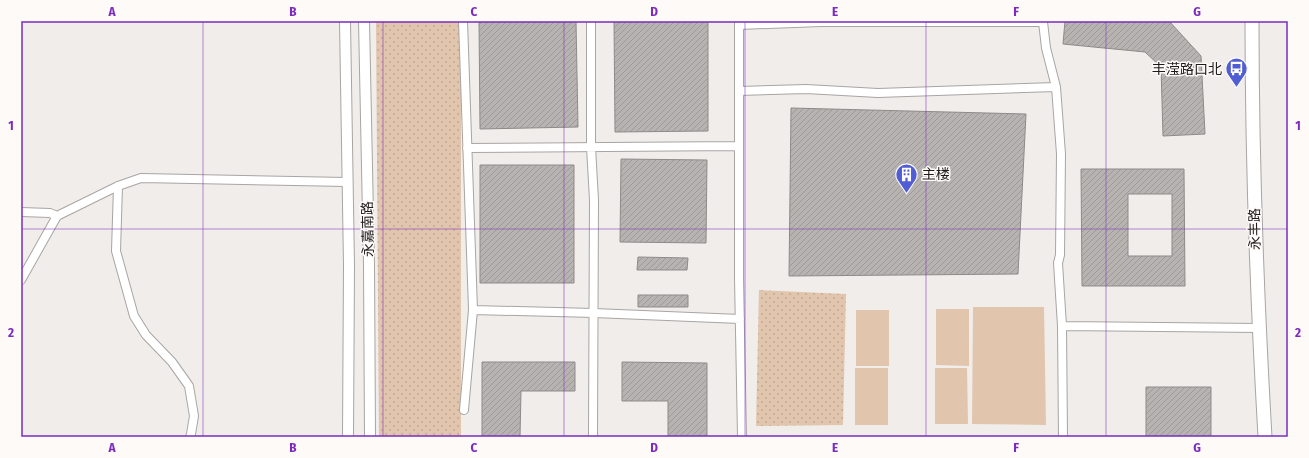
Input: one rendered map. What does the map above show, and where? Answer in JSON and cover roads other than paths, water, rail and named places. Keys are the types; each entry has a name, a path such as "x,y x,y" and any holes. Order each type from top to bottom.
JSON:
{"main road":[{"name":"永丰路","path":"1252,21 1255,249 1265,437"}],"street":[{"name":"永嘉南路","path":"345,21 349,265 348,437"},
{"name":"永嘉南路","path":"364,21 369,256 370,437"},
{"path":"463,21 473,310 464,410"},
{"path":"591,21 591,147 594,200 593,437"},
{"path":"742,437 739,146 740,23 1043,22 1046,48 1056,87 1060,154 1060,255 1058,263 1062,326 1063,437"},
{"path":"739,91 806,89 878,93 1056,87"},
{"path":"467,148 739,146"},
{"path":"21,280 57,216 118,186 141,178 347,182"},
{"path":"118,186 116,251 134,316 146,335 172,362 190,386 194,416 190,437"},
{"path":"21,212 50,213 57,216"},
{"path":"473,310 740,319"},
{"path":"1062,326 1259,328"}],"place":[{"name":"丰滢路口北","path":"1237,88"},
{"name":"主楼","path":"906,194"}]}
